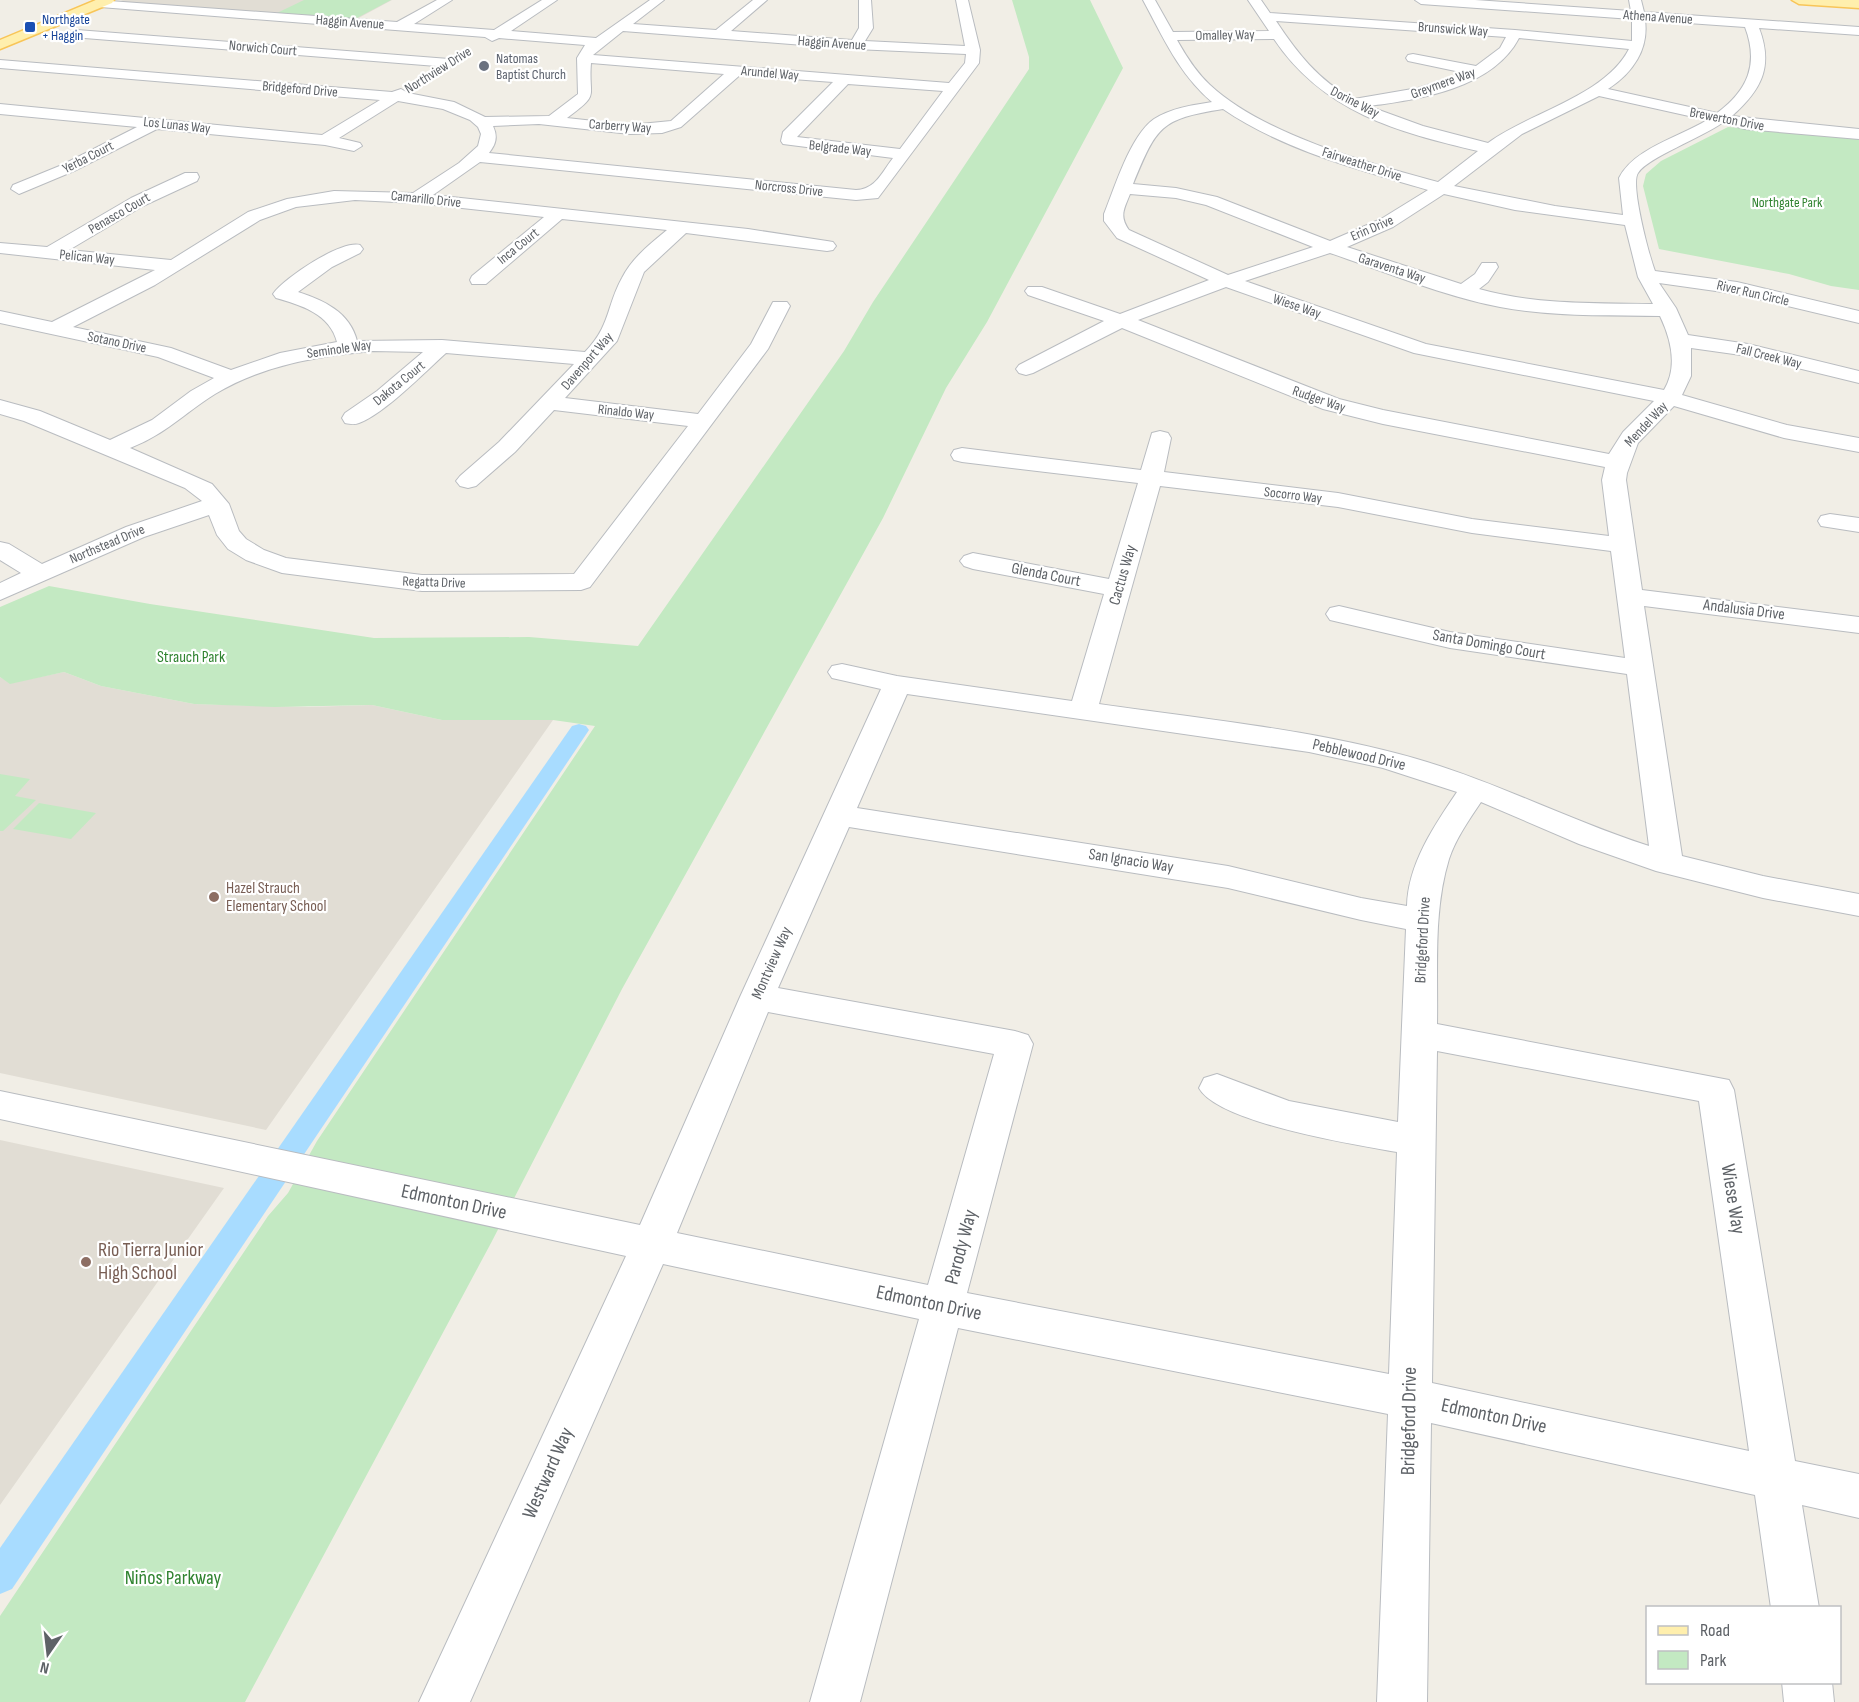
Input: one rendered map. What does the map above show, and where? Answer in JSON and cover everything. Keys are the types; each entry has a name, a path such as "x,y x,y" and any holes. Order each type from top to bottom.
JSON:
{"main road":[{"path":"1799,0 1859,4"},
{"path":"0,45 103,1"}],"street":[{"path":"400,26 446,0"},
{"name":"Northview Drive","path":"479,45 551,0"},
{"path":"553,120 579,102 585,94 582,65 590,48 658,0"},
{"path":"719,34 761,0"},
{"path":"855,45 866,28 865,0"},
{"path":"962,0 973,50"},
{"name":"Fairweather Drive","path":"1149,0 1197,80 1226,104 1305,145 1364,166 1442,188 1554,211 1635,221"},
{"name":"Dorine Way","path":"1254,0 1309,74 1354,103 1408,126 1492,149"},
{"name":"Athena Avenue","path":"1421,0 1637,8 1751,24 1859,32"},
{"name":"Haggin Avenue","path":"103,1 598,42"},
{"path":"1637,8 1640,28 1638,46"},
{"path":"134,38 196,10"},
{"name":"Brunswick Way","path":"1268,17 1297,17 1515,34 1638,46"},
{"name":"Mendel Way","path":"1667,864 1615,492 1617,462 1626,443 1636,430 1670,398 1677,387 1682,368 1678,340 1667,310 1647,276 1627,184 1630,171 1641,160 1684,140 1718,119 1747,92 1755,78 1759,60 1759,50 1751,24"},
{"name":"Haggin Avenue","path":"620,27 855,45 973,50"},
{"name":"Norwich Court","path":"77,34 455,60"},
{"name":"Greymere Way","path":"1354,103 1413,95 1478,71 1505,53 1513,43 1515,34"},
{"name":"Omalley Way","path":"1169,36 1280,35"},
{"name":"Erin Drive","path":"1026,369 1152,307 1386,223 1424,202 1517,130 1597,91 1624,68 1638,46"},
{"name":"Norcross Drive","path":"477,157 856,195 872,194 968,70 973,50"},
{"name":"Arundel Way","path":"584,58 955,88"},
{"path":"1413,58 1478,71"},
{"name":"Northview Drive","path":"431,74 455,60"},
{"name":"Bridgeford Drive","path":"0,64 395,97 449,105 468,112 483,122"},
{"name":"Carberry Way","path":"483,122 520,119 553,120 643,130 663,129 676,124 737,70"},
{"name":"Belgrade Way","path":"845,79 789,135 789,141 904,154"},
{"name":"Northview Drive","path":"325,140 413,86"},
{"name":"Brewerton Drive","path":"1597,91 1718,119 1781,128 1859,134"},
{"name":"Wiese Way","path":"1226,104 1181,113 1153,128 1113,214 1113,221 1123,234 1139,244 1226,281 1420,349 1670,398"},
{"name":"Los Lunas Way","path":"0,109 325,140 354,146"},
{"path":"416,198 477,157 486,146 489,137 488,129 483,122"},
{"name":"Yerba Court","path":"19,189 68,168 156,123"},
{"name":"Penasco Court","path":"50,253 137,202 191,177"},
{"name":"Garaventa Way","path":"1124,189 1176,194 1219,204 1327,246 1500,301 1541,307 1667,310"},
{"path":"1219,204 1245,194"},
{"name":"Camarillo Drive","path":"55,328 175,266 242,223 285,205 350,195 416,198 559,213 777,237 827,246"},
{"name":"Inca Court","path":"479,280 559,213"},
{"name":"Davenport Way","path":"468,481 507,447 607,341 615,329 618,308 635,272 682,227"},
{"name":"Pelican Way","path":"0,248 175,266"},
{"path":"348,346 344,331 330,314 315,305 283,294 325,263 354,249"},
{"path":"1463,291 1480,281 1486,275 1489,267"},
{"name":"River Run Circle","path":"1647,276 1737,288 1859,317"},
{"name":"Rudger Way","path":"1035,291 1122,321 1339,406 1383,417 1617,462"},
{"name":"Regatta Drive","path":"0,407 32,416 193,483 204,490 217,504 224,526 237,543 261,558 282,565 422,584 581,582 761,345 780,306"},
{"name":"Sotano Drive","path":"0,317 164,352 232,377"},
{"name":"Fall Creek Way","path":"1678,340 1748,350 1859,377"},
{"name":"Seminole Way","path":"111,448 159,425 206,391 232,377 277,360 348,346 398,343 591,359"},
{"name":"Dakota Court","path":"353,418 385,396 442,346"},
{"path":"1670,398 1784,431 1859,445"},
{"name":"Rinaldo Way","path":"549,403 704,421"},
{"name":"Cactus Way","path":"1083,711 1151,478 1160,438"},
{"name":"Socorro Way","path":"963,455 1338,500 1472,526 1622,545"},
{"name":"Northstead Drive","path":"0,592 135,532 217,504"},
{"path":"1830,521 1859,525"},
{"path":"0,549 39,573"},
{"name":"Glenda Court","path":"973,561 1119,589"},
{"name":"Andalusia Drive","path":"1629,596 1859,625"},
{"name":"Santa Domingo Court","path":"1339,614 1450,640 1500,649 1640,668"},
{"name":"Pebblewood Drive","path":"842,672 897,684 1309,743 1358,753 1406,765 1475,788 1604,842 1667,864 1776,891 1859,905"},
{"name":"Montview Way","path":"652,1244 756,997 897,684"},
{"name":"Bridgeford Drive","path":"1402,1702 1421,920 1423,901 1434,857 1448,828 1475,788"},
{"name":"San Ignacio Way","path":"838,815 1228,877 1361,909 1421,920"},
{"name":"Parody Way","path":"756,997 1015,1044 945,1307 835,1702"},
{"name":"Wiese Way","path":"1418,1034 1716,1090 1795,1606"},
{"path":"1217,1088 1261,1108 1302,1119 1416,1140"},
{"name":"Edmonton Drive","path":"0,1105 945,1307 1409,1398 1859,1496"},
{"name":"Westward Way","path":"444,1702 652,1244"},
{"path":"1806,1684 1809,1702"}],"shaded area":[{"path":"123,0 392,0 353,21 118,2"},
{"name":"Hazel Strauch Elementary School","path":"64,672 101,686 194,704 308,707 372,705 442,720 553,720 266,1130 0,1073 0,677 10,683"},
{"name":"Rio Tierra Junior High School","path":"0,1140 224,1188 0,1505"}],"green space":[{"path":"304,0 391,0 355,19 277,13"},
{"name":"Niños Parkway","path":"1012,0 1090,0 1123,68 987,322 946,388 883,518 622,989 491,1243 245,1702 0,1702 0,1616 268,1216 288,1193 317,1141 595,726 553,720 442,720 372,705 274,707 194,704 101,686 64,672 10,684 0,677 0,607 49,586 150,604 374,638 529,637 638,646 844,351 873,302 1029,69 1029,57"},
{"name":"Northgate Park","path":"1728,127 1859,138 1859,290 1659,249 1643,186 1646,174 1661,161"},
{"path":"0,774 30,779 15,796 36,800 3,831 0,831"},
{"path":"39,803 96,813 71,839 13,829"}],"waterway":[{"path":"0,1577 579,730"}],"place":[{"name":"Northgate + Haggin","path":"30,27"},
{"name":"Natomas Baptist Church","path":"484,66"},
{"name":"Hazel Strauch Elementary School","path":"214,897"},
{"name":"Rio Tierra Junior High School","path":"86,1262"}],"park label":[{"name":"Strauch Park","path":"191,657"}]}
